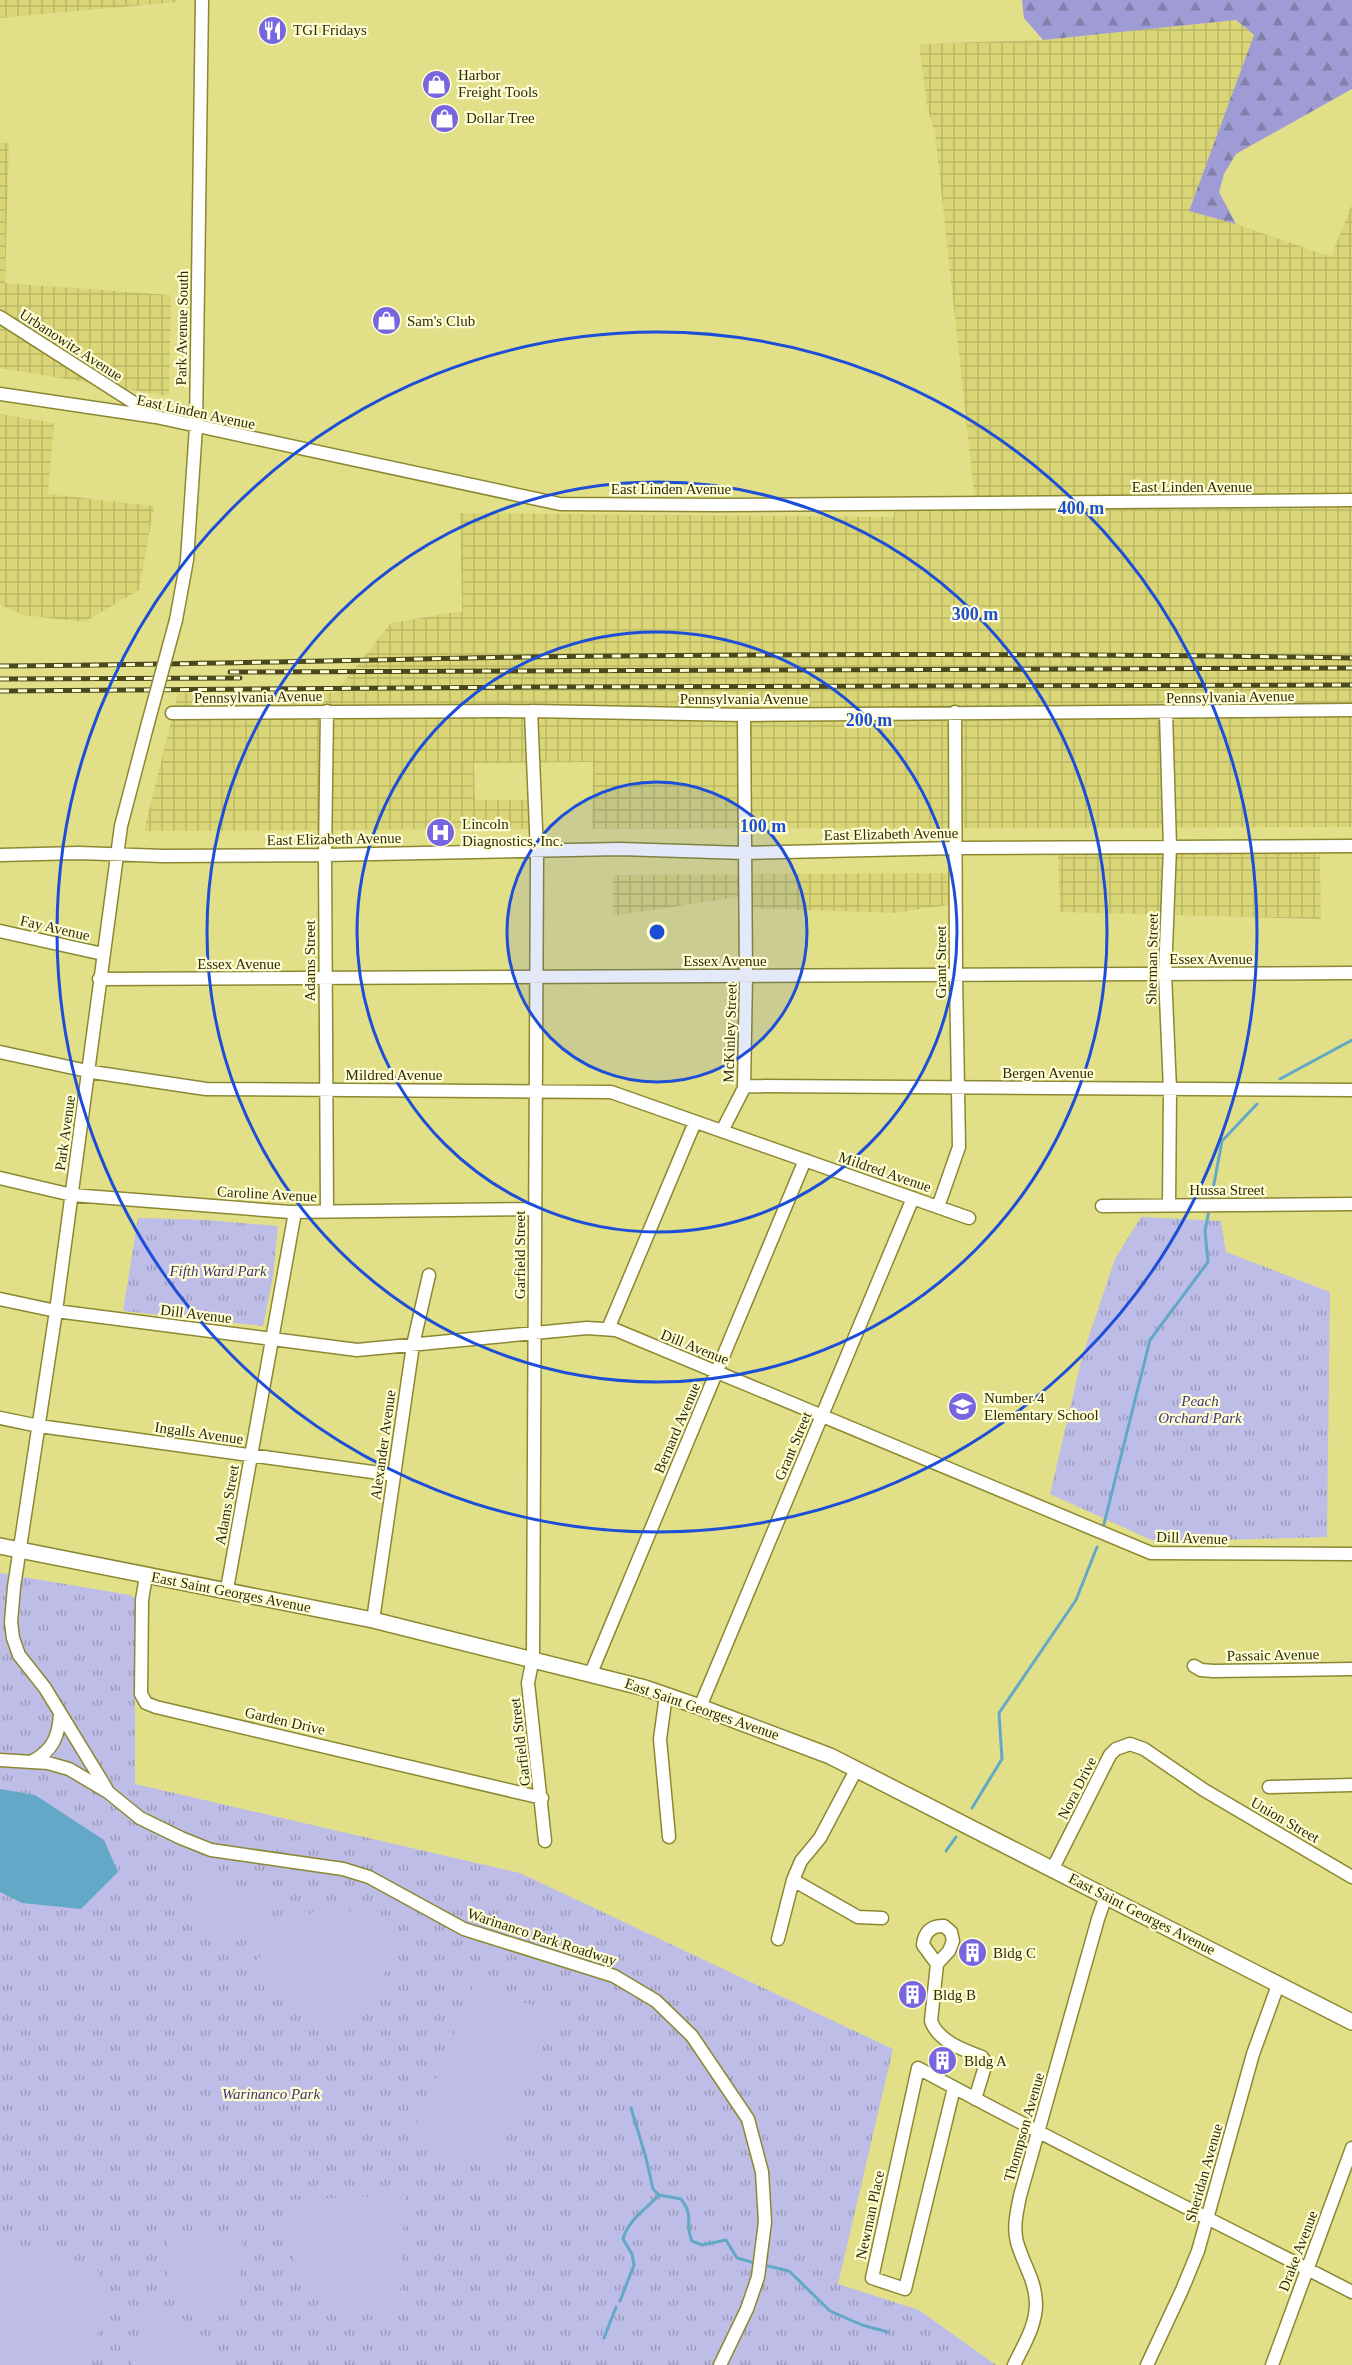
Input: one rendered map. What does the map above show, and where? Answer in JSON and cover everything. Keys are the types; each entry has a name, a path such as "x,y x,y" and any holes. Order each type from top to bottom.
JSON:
{"main road":[{"name":"East Saint Georges Avenue","path":"0,1546 373,1620 533,1658 666,1695 813,1748 1352,2022"}],"street":[{"name":"Park Avenue South","path":"148,723 176,620 187,560 196,427 202,0"},
{"name":"Urbanowitz Avenue","path":"0,317 156,417"},
{"name":"East Linden Avenue","path":"0,394 156,417 560,504 1352,500"},
{"name":"Pennsylvania Avenue","path":"172,713 531,711 744,715 1352,710"},
{"name":"Adams Street","path":"327,711 324,855 327,1212"},
{"name":"Garfield Street","path":"531,711 537,849 533,1658 528,1683 545,1840"},
{"name":"Grant Street","path":"938,1207 959,1147 955,712"},
{"name":"Sherman Street","path":"1166,713 1170,847 1165,974 1170,1089 1169,1205"},
{"name":"McKinley Street","path":"722,1131 744,1086 746,976 744,715"},
{"name":"Park Avenue","path":"20,1550 56,1311 121,826 148,723"},
{"name":"East Elizabeth Avenue","path":"0,855 79,853 324,855 537,849 642,849 745,853 956,848 1352,846"},
{"name":"Fay Avenue","path":"0,931 103,954"},
{"name":"Essex Avenue","path":"99,979 1352,973"},
{"name":"Mildred Avenue","path":"0,1052 89,1071 206,1089 610,1092 969,1218"},
{"name":"Bergen Avenue","path":"744,1086 1352,1090"},
{"path":"608,1329 695,1122"},
{"name":"Bernard Avenue","path":"591,1673 805,1160"},
{"name":"Caroline Avenue","path":"0,1178 72,1195 295,1212 535,1209"},
{"name":"Grant Street","path":"700,1707 913,1198"},
{"name":"Hussa Street","path":"1102,1206 1352,1204"},
{"name":"Adams Street","path":"227,1590 295,1212"},
{"name":"Alexander Avenue","path":"373,1620 412,1345 429,1275"},
{"name":"Dill Avenue","path":"0,1299 56,1311 357,1350 587,1328 616,1330 1151,1553 1352,1554"},
{"name":"Ingalls Avenue","path":"0,1418 39,1426 394,1475"},
{"name":"Warinanco Park Roadway","path":"20,1550 11,1622 13,1638 19,1655 45,1688 108,1792"},
{"name":"Garden Drive","path":"146,1576 142,1600 141,1695 146,1702 156,1707 542,1798"},
{"name":"Passaic Avenue","path":"1194,1666 1213,1671 1352,1670"},
{"path":"666,1695 660,1739 669,1837"},
{"path":"31,1762 40,1758 55,1742 60,1713"},
{"name":"Nora Drive","path":"1053,1869 1110,1755 1116,1749 1130,1744 1138,1746 1204,1790"},
{"name":"Warinanco Park Roadway","path":"0,1760 48,1763 69,1769 108,1792 140,1818 211,1850 344,1869 369,1877 464,1929 614,1976 656,2001 692,2036 748,2119 762,2172 765,2222 758,2277 747,2308 720,2365"},
{"path":"778,1939 793,1880 801,1861 820,1839 856,1770"},
{"path":"1269,1787 1352,1785"},
{"name":"Union Street","path":"1204,1790 1352,1877"},
{"path":"793,1880 858,1917 882,1918"},
{"name":"Thompson Avenue","path":"1014,2365 1033,2327 1036,2305 1032,2277 1017,2242 1015,2227 1020,2196 1106,1896"},
{"path":"937,1964 931,2021 933,2029 941,2037 982,2057 986,2063 975,2099"},
{"name":"Sheridan Avenue","path":"1147,2365 1198,2251 1253,2054 1278,1985"},
{"name":"Newman Place","path":"954,2088 905,2289 872,2278 918,2068 1038,2133 1352,2292"},
{"name":"Drake Avenue","path":"1272,2365 1352,2148"}],"shaded area":[{"path":"0,0 177,0 177,2 0,18"},
{"path":"1236,20 1254,36 1189,211 1236,224 1331,257 1352,204 1352,827 592,829 593,762 474,763 475,800 532,800 532,829 144,831 178,693 335,693 391,623 462,611 460,513 894,517 894,502 975,501 935,133 927,106 919,44 1043,40"},
{"path":"0,143 9,143 5,283 171,295 169,396 0,368"},
{"path":"0,414 54,423 48,494 154,506 139,590 84,622 22,615 0,604"},
{"path":"1320,853 1321,919 1060,912 1058,855"},
{"path":"955,873 955,904 895,913 746,908 745,896 613,916 613,875"},
{"path":"0,1789 35,1795 104,1840 118,1872 81,1909 22,1903 0,1892"}],"green space":[{"path":"1022,0 1352,0 1352,89 1236,154 1224,174 1219,192 1236,224 1189,211 1254,35 1236,20 1043,40 1024,18"},
{"name":"Peach Orchard Park","path":"1141,1217 1221,1221 1226,1252 1330,1292 1327,1537 1156,1542 1050,1494 1082,1357 1115,1259"},
{"name":"Fifth Ward Park","path":"138,1218 207,1220 278,1226 273,1276 263,1326 123,1311"},
{"name":"Warinanco Park","path":"0,1573 130,1595 135,1598 135,1784 520,1873 893,2049 838,2284 919,2310 996,2365 0,2365"},
{"path":"197,1878 275,1897 262,1941 187,1921"},
{"path":"317,1910 354,1911 390,1930 405,1943 341,2036 249,1973 262,1953 287,1925"},
{"path":"474,1984 556,2014 491,2171 412,2136"},
{"path":"405,2195 399,2312 354,2311 321,2296 298,2269 285,2235 284,2200"},
{"path":"167,2237 242,2237 239,2314 211,2315 192,2308 178,2293 166,2269"},
{"path":"5,2243 97,2270 109,2292 89,2365 0,2365 0,2265"},
{"path":"143,2306 177,2313 203,2337 214,2365 132,2365"}],"waterway":[{"path":"1280,1079 1352,1040"},
{"path":"1211,1200 1222,1141 1257,1104"},
{"path":"1103,1528 1150,1340 1208,1262 1205,1231 1209,1210"},
{"path":"972,1808 1002,1759 999,1713 1076,1600 1097,1547"},
{"path":"946,1851 956,1837"},
{"path":"631,2108 653,2189 659,2195 681,2199 688,2211 692,2241 702,2245 726,2240 737,2258 758,2264"},
{"path":"620,2301 634,2265 632,2254 623,2239 625,2232 633,2220 659,2195"},
{"path":"764,2265 789,2271 830,2311 862,2325 888,2332"},
{"path":"604,2338 616,2307"}],"railway":[{"path":"0,666 730,655 1352,658"},
{"path":"230,672 1352,668"},
{"path":"0,679 240,678"},
{"path":"0,691 1352,685"}],"place":[{"name":"TGI Fridays","path":"272,30"},
{"name":"Harbor Freight Tools","path":"437,84"},
{"name":"Dollar Tree","path":"445,118"},
{"name":"Sam's Club","path":"386,321"},
{"name":"Lincoln Diagnostics, Inc.","path":"441,833"},
{"name":"Number 4 Elementary School","path":"963,1407"},
{"name":"Bldg C","path":"972,1953"},
{"name":"Bldg B","path":"912,1995"},
{"name":"Bldg A","path":"943,2061"}]}
